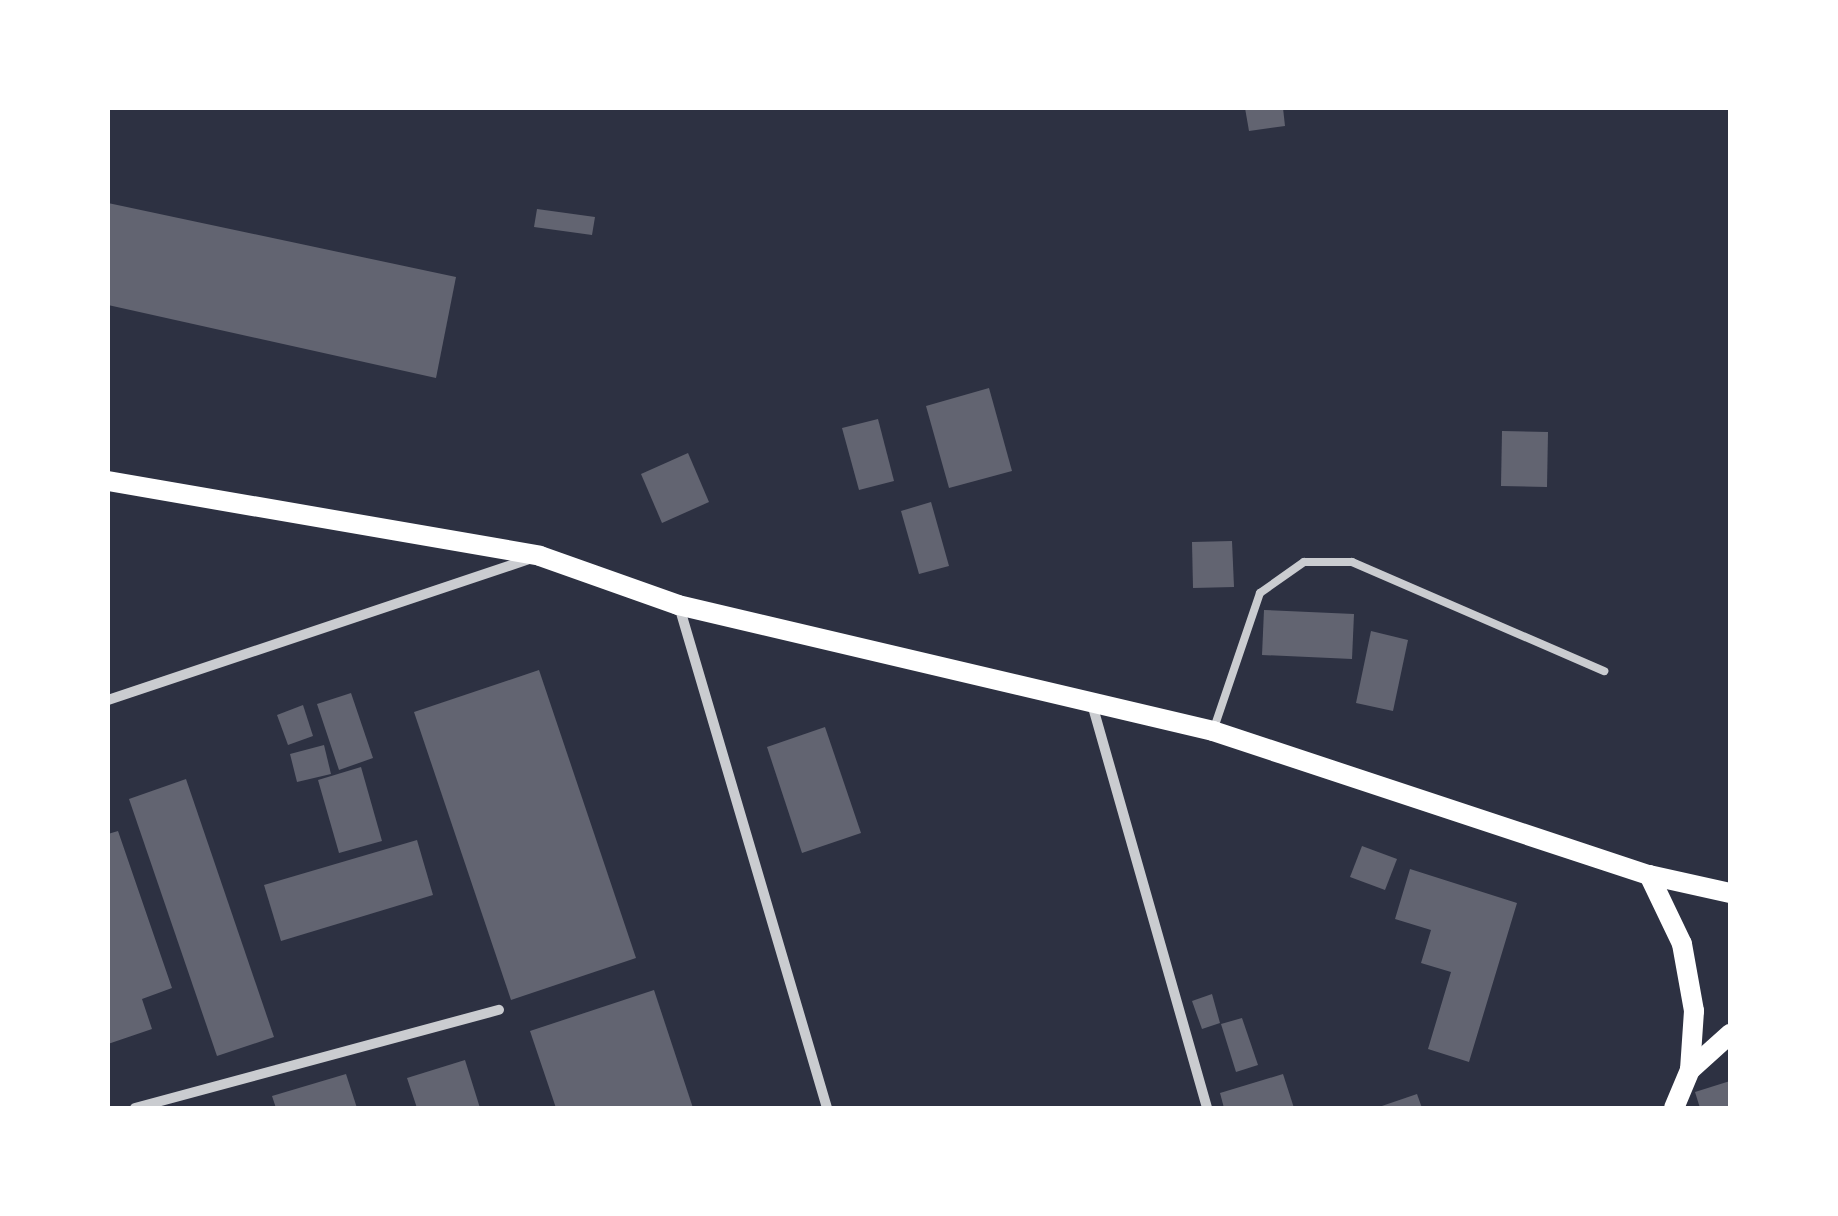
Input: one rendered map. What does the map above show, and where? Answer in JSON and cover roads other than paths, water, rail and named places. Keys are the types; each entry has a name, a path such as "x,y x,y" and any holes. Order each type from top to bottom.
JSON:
{"main road":[{"path":"108,481 540,556 678,605 1212,730 1648,874 1730,893"},
{"path":"1648,874 1682,944 1694,1011 1690,1070 1674,1108"},
{"path":"1690,1070 1730,1034"}],"street":[{"path":"108,700 540,556"},
{"path":"678,605 827,1108"},
{"path":"1092,704 1207,1108"},
{"path":"135,1108 499,1010"}],"lane":[{"path":"1212,730 1260,592 1304,562 1352,562 1604,671"}]}
